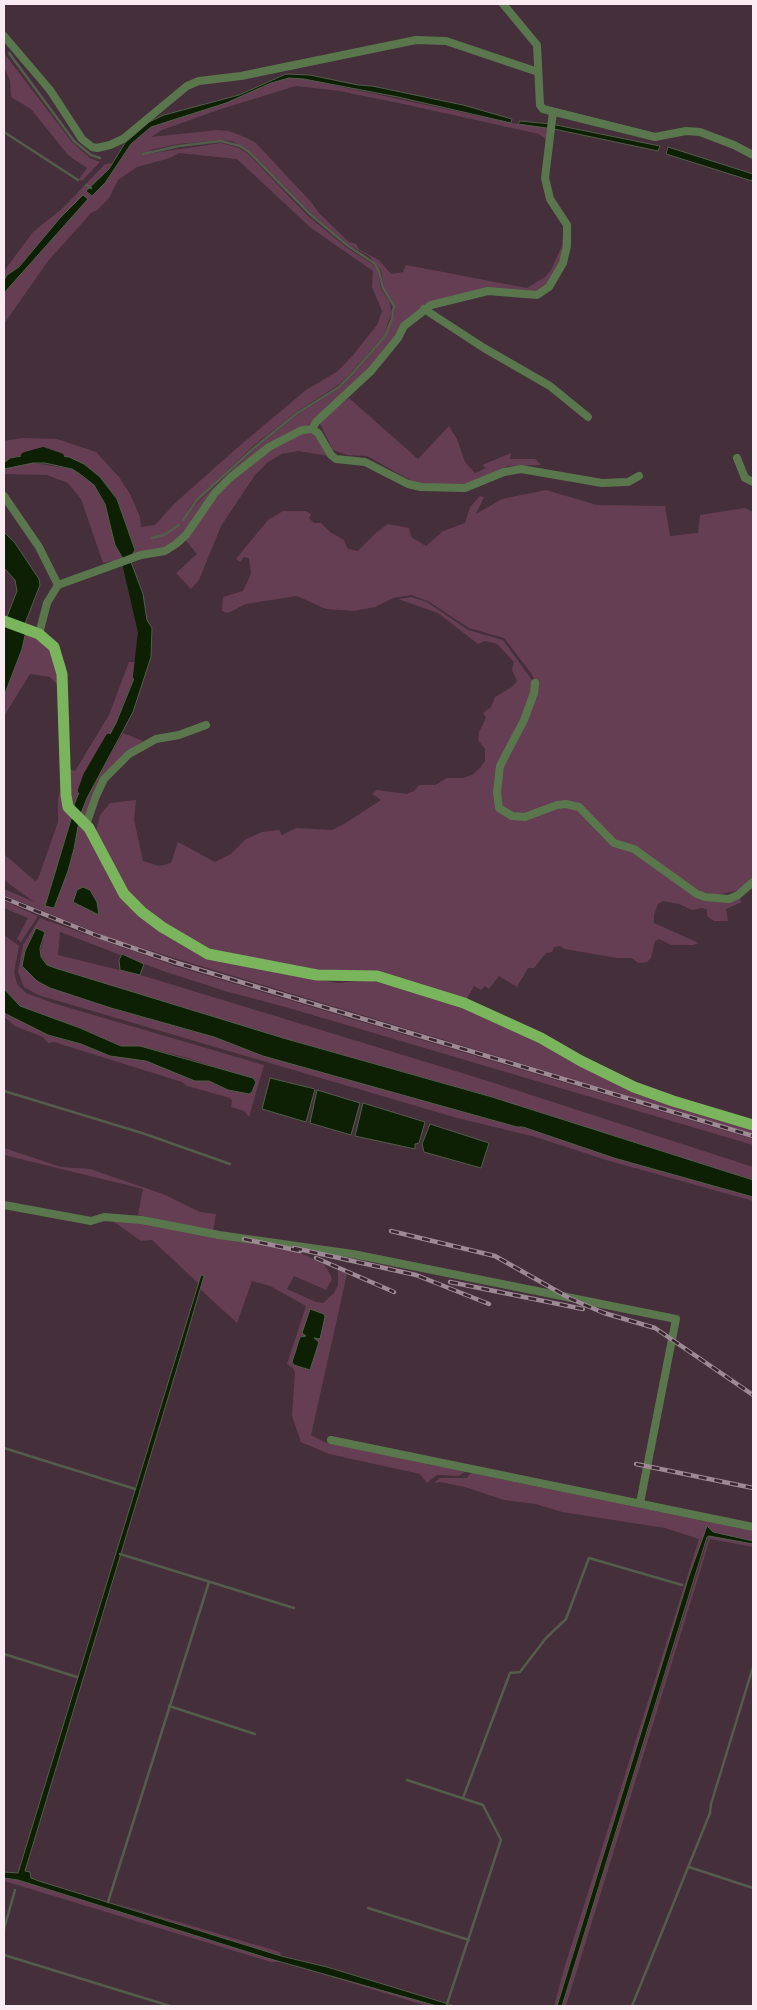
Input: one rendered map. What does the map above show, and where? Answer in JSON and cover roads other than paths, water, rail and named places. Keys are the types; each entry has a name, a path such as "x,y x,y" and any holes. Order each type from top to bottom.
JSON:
{"main road":[{"path":"4,621 33,632 54,647 60,663 68,807 79,818 118,884 132,903 162,927 208,954 317,976 363,975 395,981 475,1007 513,1027 542,1038 600,1071 647,1092 753,1125"}],"street":[{"path":"503,4 537,45 540,105 543,109 655,137 686,130 700,132 734,145 753,155"},
{"path":"4,36 50,90 82,139 97,148 110,146 123,139 187,86 199,81 241,76 416,40 446,41 538,72"},
{"path":"4,51 11,45"},
{"path":"33,632 58,585 120,562 165,551 176,544 186,535 216,493 237,472 278,441 295,433 312,429 316,422 371,371 398,338 404,326 424,309 434,303 488,291 537,295 544,292 554,280 566,255 567,236 567,225 550,198 545,178 553,112"},
{"path":"424,309 484,348 550,386 588,417"},
{"path":"312,429 336,459 365,462 408,484 420,488 465,488 504,472 521,469 602,483 628,482 636,476 640,476"},
{"path":"737,458 745,478 753,482"},
{"path":"4,496 39,547 58,585"},
{"path":"534,683 534,693 524,720 500,766 497,792 499,808 512,816 525,817 557,805 566,804 579,808 614,843 634,850 697,894 705,897 722,900 734,898 753,882"},
{"path":"79,818 96,796 104,779 129,754 156,739 179,735 206,725"},
{"path":"4,1205 91,1221 104,1217 142,1220 219,1235 353,1254 676,1319 640,1503"},
{"path":"331,1440 753,1527"}],"waterway":[{"path":"9,53 74,141 91,155 100,158"},
{"path":"4,132 78,180"},
{"path":"143,154 179,146 221,141 240,146 249,152 310,214 347,245 374,263 379,271 383,288 394,306 392,319 385,336 352,374 339,387 296,414 254,448 197,500 183,520"},
{"path":"86,185 91,188"},
{"path":"25,456 43,451 60,457"},
{"path":"152,538 164,535 179,525"},
{"path":"127,567 142,632 137,676"},
{"path":"82,790 87,776 109,738"},
{"path":"4,1091 142,1133 230,1164"},
{"path":"4,1448 135,1489"},
{"path":"120,1554 294,1608"},
{"path":"463,1798 510,1673 520,1672 546,1638 566,1619 589,1558 682,1585"},
{"path":"108,1902 209,1582"},
{"path":"4,1654 77,1677"},
{"path":"632,2006 710,1813 711,1804 753,1667"},
{"path":"169,1706 255,1734"},
{"path":"407,1780 483,1805 501,1840 447,2004"},
{"path":"689,1867 753,1888"},
{"path":"4,1929 15,1890"},
{"path":"368,1908 469,1940"},
{"path":"4,1955 170,2006"}],"railway":[{"path":"4,898 98,936 174,962 753,1136"},
{"path":"391,1231 495,1256 571,1299 604,1313 655,1328 753,1395"},
{"path":"244,1239 300,1251"},
{"path":"294,1248 416,1275 489,1304"},
{"path":"316,1258 394,1292"},
{"path":"450,1282 583,1309"},
{"path":"636,1464 753,1488"}]}
